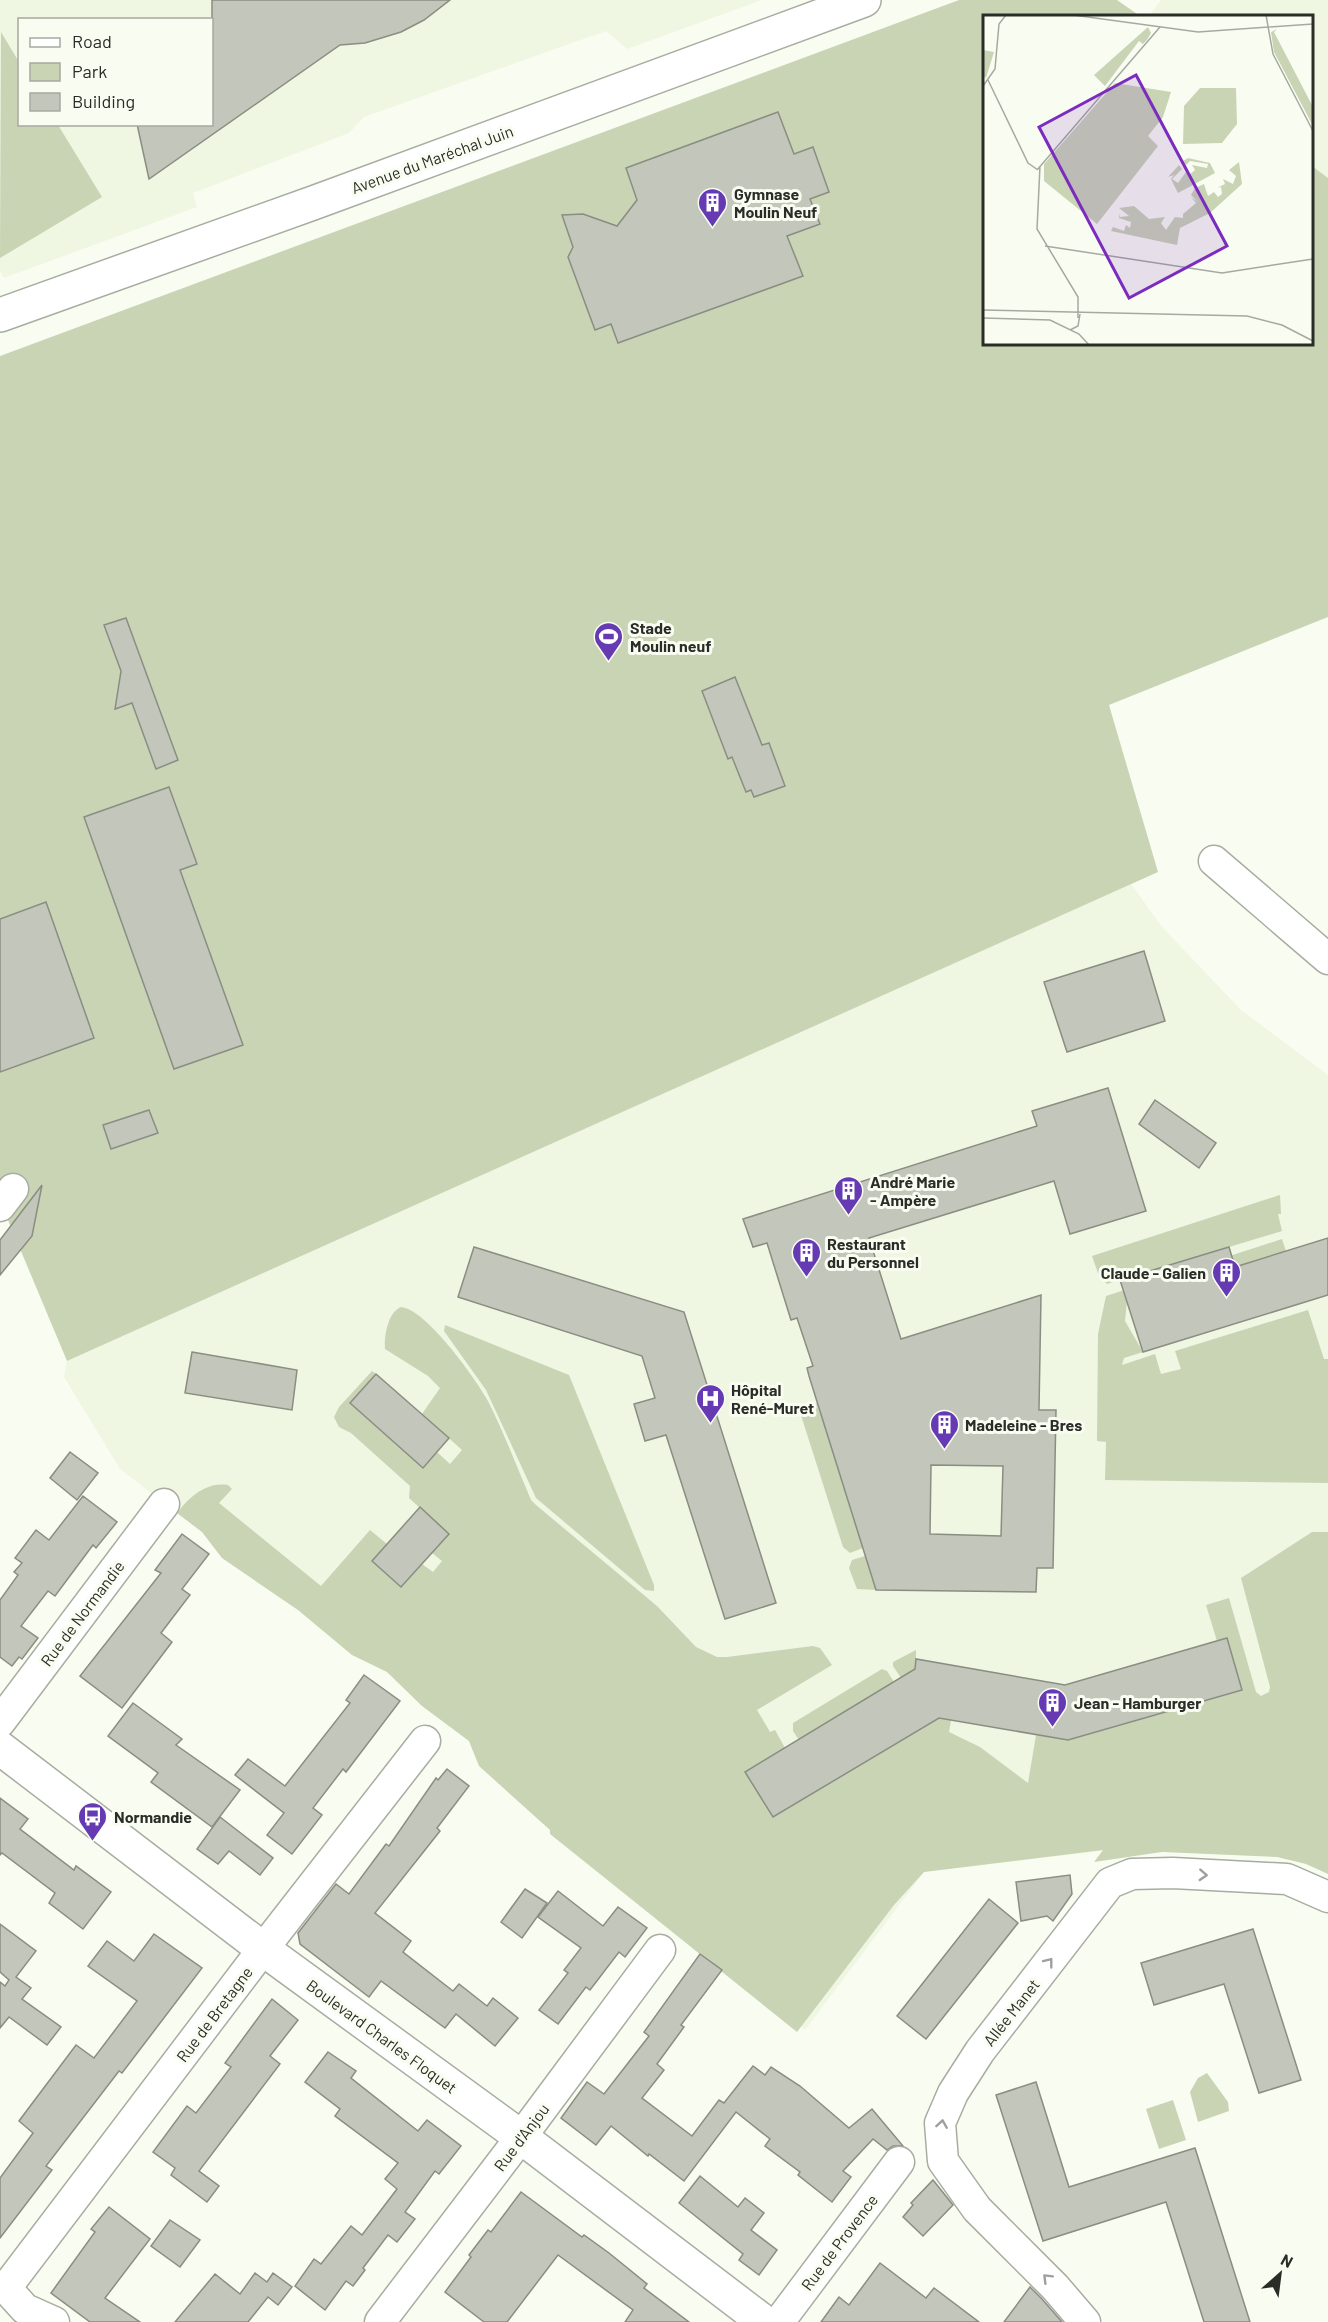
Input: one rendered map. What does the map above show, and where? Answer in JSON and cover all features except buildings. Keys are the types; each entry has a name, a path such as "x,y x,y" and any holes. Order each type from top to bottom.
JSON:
{"street":[{"name":"Avenue du Maréchal Juin","path":"0,315 313,203 864,0"},
{"path":"1214,861 1328,959"},
{"name":"Rue de Normandie","path":"0,1722 164,1504"},
{"name":"Rue de Bretagne","path":"3,2287 425,1742"},
{"name":"Boulevard Charles Floquet","path":"0,1748 263,1949 521,2137 764,2322"},
{"name":"Allée Manet","path":"1085,2322 1055,2287 977,2209 943,2161 940,2123 953,2093 980,2051 1110,1883 1132,1874 1173,1873 1287,1879 1328,1897"},
{"name":"Rue d'Anjou","path":"380,2322 660,1950"},
{"name":"Rue de Provence","path":"779,2322 899,2162"},
{"path":"3,2287 25,2309 54,2322"}],"shaded area":[{"path":"0,0 762,0 627,49 606,31 364,117 349,133 193,193 197,207 4,278 0,271"},
{"path":"1161,0 1328,0 1328,178 1313,167 1313,15 1150,15"},
{"name":"Hôpital René-Muret","path":"1131,884 1163,928 1241,1010 1328,1075 1328,1824 924,1872 805,2030 479,1766 469,1741 422,1706 387,1672 352,1655 298,1610 222,1558 202,1532 120,1469 64,1377 67,1361"}],"green space":[{"name":"Stade Moulin neuf","path":"959,0 1117,0 1139,15 983,15 983,345 1313,345 1313,167 1328,178 1328,617 1109,705 1158,872 67,1361 0,1201 0,356"},
{"path":"1,32 18,60 18,126 59,126 102,197 0,258"},
{"path":"1280,1195 1281,1214 1278,1214 1282,1231 1107,1284 1099,1276 1092,1256"},
{"path":"1282,1239 1286,1251 1127,1301 1125,1321 1143,1352 1124,1358 1122,1365 1155,1354 1161,1374 1181,1369 1175,1351 1308,1310 1324,1359 1328,1359 1328,1483 1105,1480 1106,1442 1097,1441 1098,1334 1106,1296"},
{"path":"401,1307 423,1319 449,1346 473,1377 494,1413 531,1500 657,1606 696,1647 717,1657 813,1646 820,1648 832,1665 757,1710 770,1732 775,1730 785,1748 745,1772 773,1817 939,1718 951,1720 949,1732 980,1747 1028,1783 1036,1735 1068,1740 1242,1690 1217,1641 1206,1605 1229,1598 1256,1692 1261,1696 1269,1692 1270,1687 1241,1578 1312,1532 1328,1532 1328,1874 1306,1864 1277,1857 1162,1852 1094,1862 1103,1850 924,1872 894,1905 797,2032 550,1834 550,1830 479,1766 469,1741 422,1706 387,1672 352,1655 298,1610 222,1558 202,1532 177,1513 187,1501 205,1488 228,1485 232,1489 219,1503 321,1586 370,1530 387,1544 372,1561 401,1587 422,1564 433,1572 442,1561 432,1553 449,1534 409,1498 410,1486 351,1433 339,1427 334,1417 339,1407 372,1371 376,1374 350,1403 423,1467 437,1452 450,1464 462,1450 422,1414 440,1388 428,1376 385,1349 386,1331 390,1319"},
{"path":"445,1325 569,1375 654,1585 654,1591 645,1590 536,1498 486,1390 444,1331"},
{"path":"818,1403 863,1548 850,1553 843,1547 799,1409"},
{"path":"865,1556 876,1590 857,1589 849,1568 852,1560"},
{"path":"916,1650 916,1660 920,1666 901,1678 893,1662"},
{"path":"882,1669 887,1671 894,1682 799,1740 793,1731 793,1723"},
{"path":"1207,2073 1228,2102 1229,2111 1198,2122 1190,2092 1198,2078"},
{"path":"1173,2100 1186,2140 1159,2149 1146,2109"}],"place":[{"name":"Gymnase Moulin Neuf","path":"713,228"},
{"name":"Stade Moulin neuf","path":"609,662"},
{"name":"André Marie - Ampère","path":"849,1216"},
{"name":"Restaurant du Personnel","path":"806,1278"},
{"name":"Claude - Galien","path":"1227,1298"},
{"name":"Hôpital René-Muret","path":"710,1424"},
{"name":"Madeleine - Bres","path":"944,1450"},
{"name":"Jean - Hamburger","path":"1053,1728"},
{"name":"Normandie","path":"93,1842"}]}
